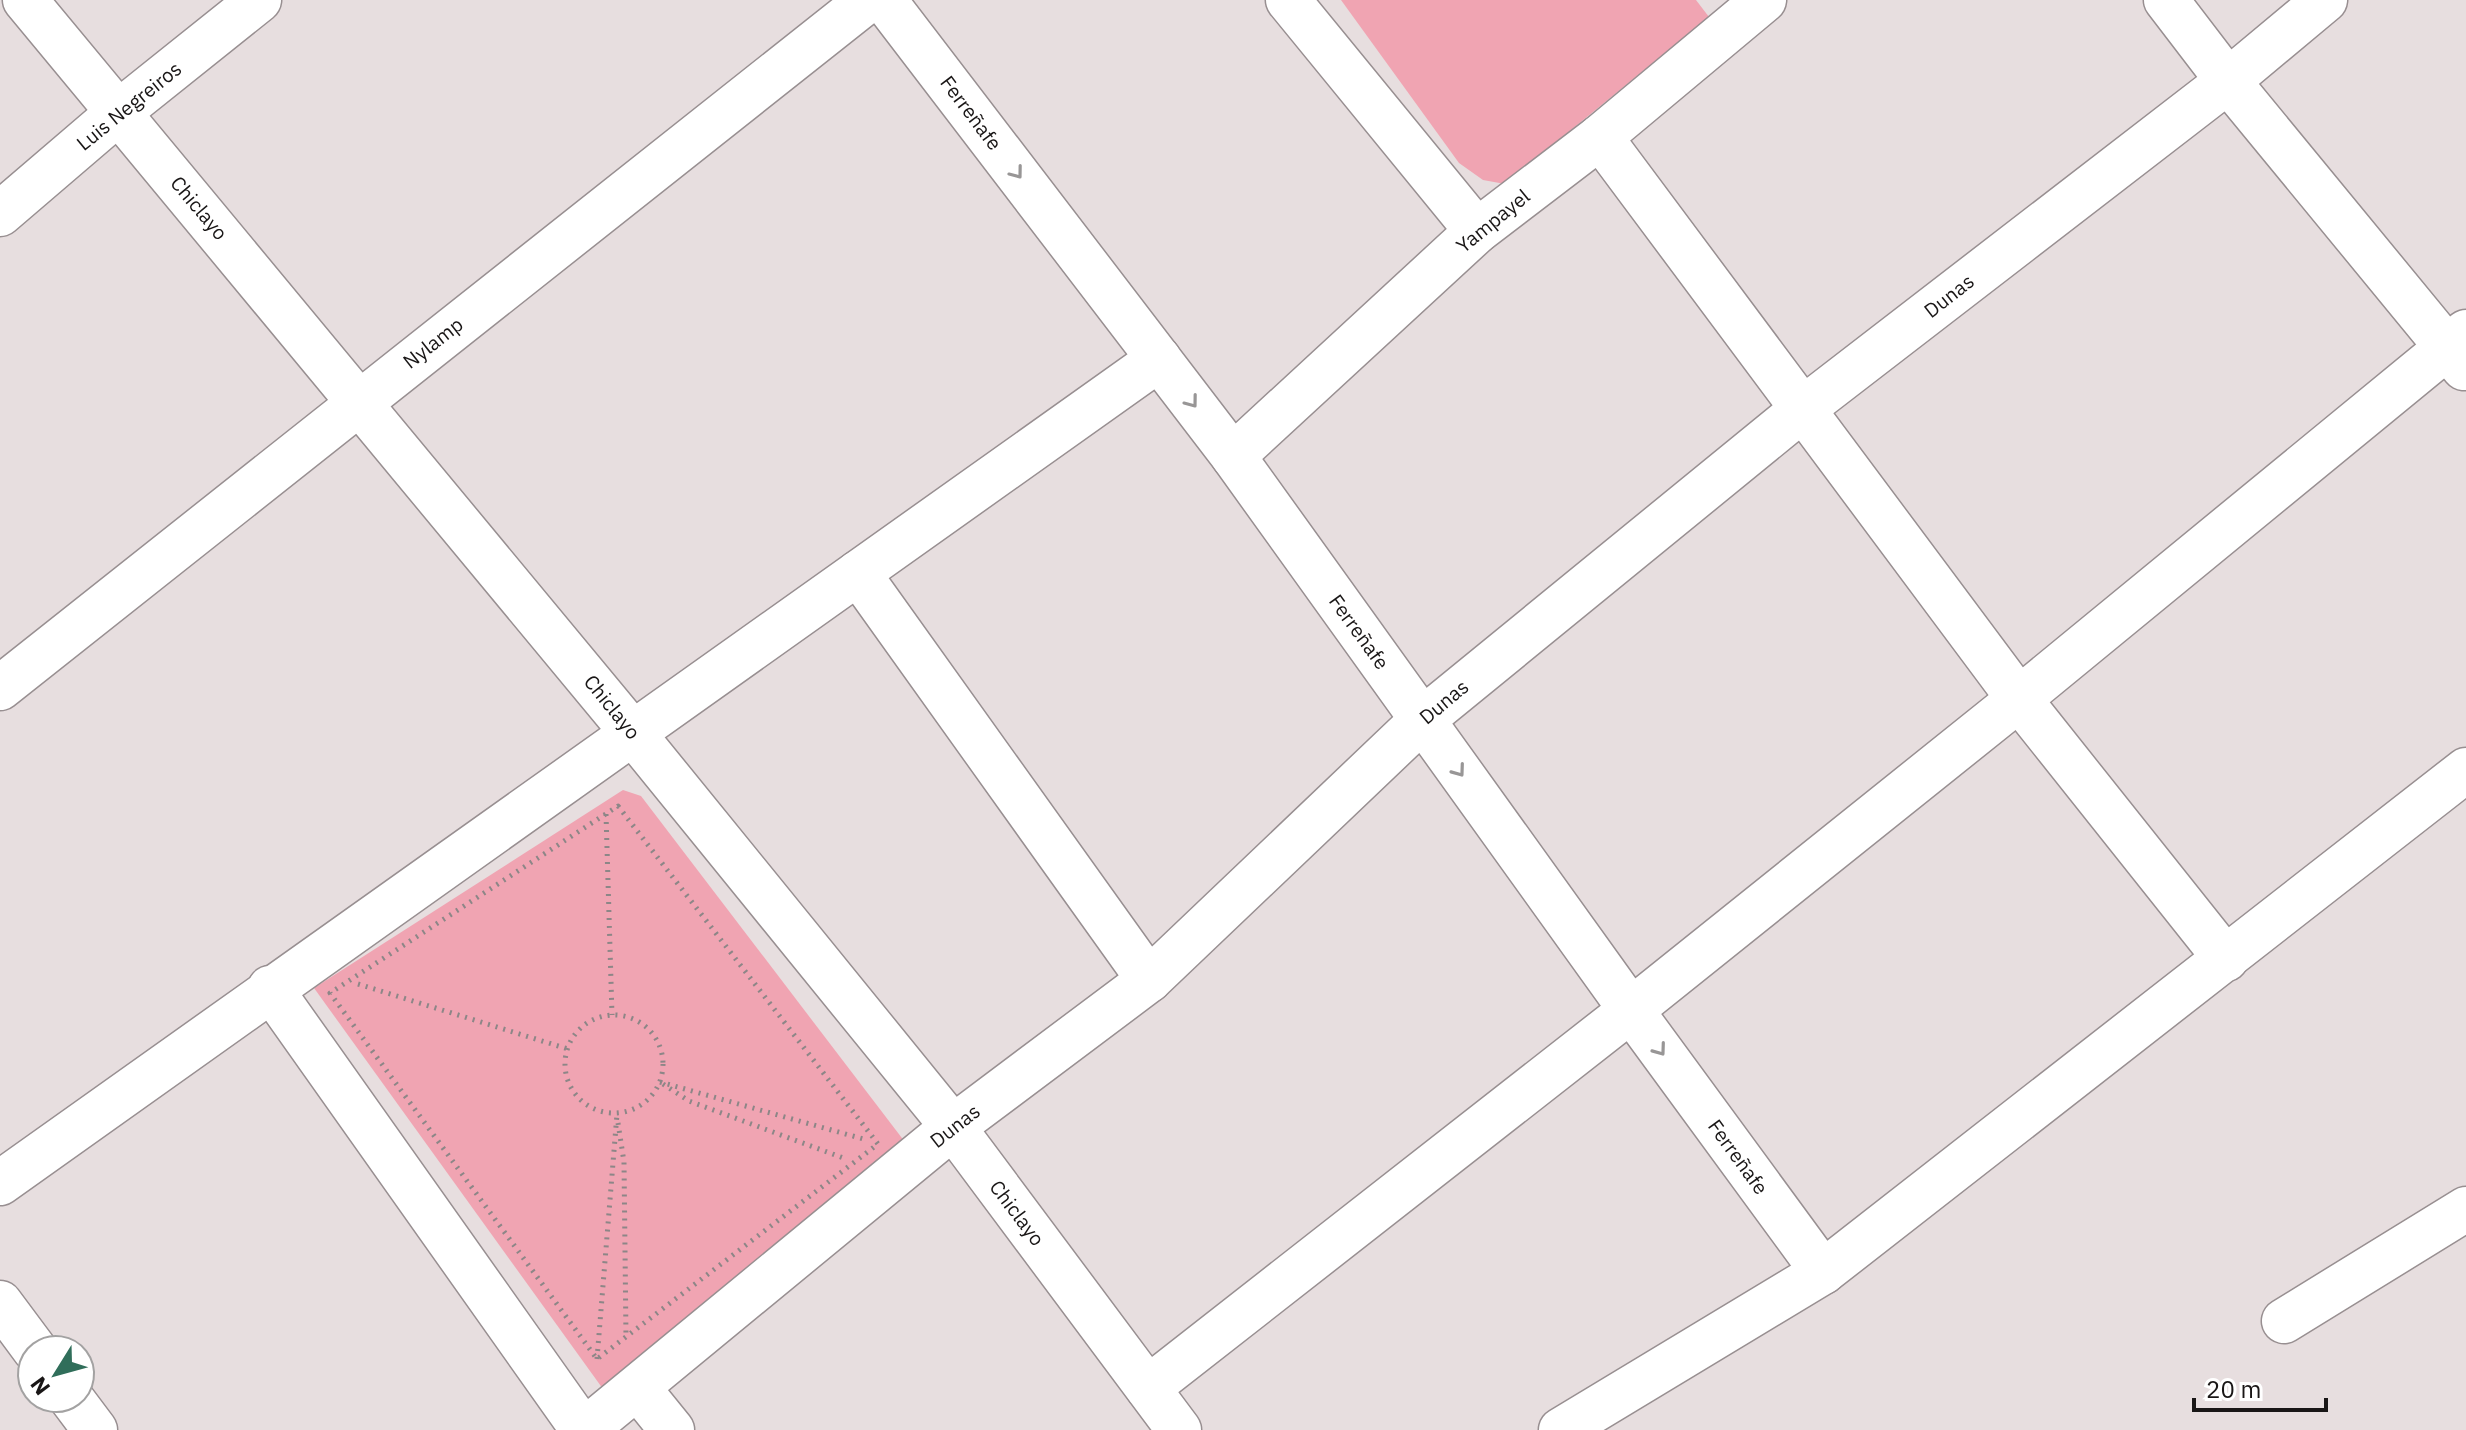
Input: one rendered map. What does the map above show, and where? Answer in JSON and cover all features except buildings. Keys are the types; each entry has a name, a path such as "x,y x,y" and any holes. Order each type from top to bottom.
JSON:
{"street":[{"name":"Chiclayo","path":"25,0 632,732 953,1127 1179,1430"},
{"name":"Luis Negreiros","path":"0,214 119,112 259,0"},
{"name":"Nylamp","path":"0,688 868,0"},
{"name":"Ferreñafe","path":"884,0 1233,456 1823,1272"},
{"path":"1288,0 1477,231"},
{"path":"1148,1388 1631,1010 2460,350 2228,81 2166,0"},
{"name":"Dunas","path":"584,1430 953,1127 1149,980 1422,720 1804,408 2228,81 2325,0"},
{"name":"Yampayel","path":"1233,456 1477,231 1600,137 1744,6"},
{"path":"1600,137 2019,699 2226,959"},
{"path":"0,1183 270,988 1159,359"},
{"path":"858,573 1149,980"},
{"path":"1561,1430 1823,1272 2466,770"},
{"path":"270,988 584,1430"},
{"path":"2284,1321 2466,1209"},
{"path":"0,1303 23,1334"},
{"path":"638,1388 672,1430"}],"path":[{"path":"597,1359 330,993 618,806 878,1144"},
{"path":"606,814 612,1015"},
{"path":"349,981 568,1049"},
{"path":"612,1015 628,1017 642,1024 654,1036 661,1050 663,1066 660,1082 651,1098 635,1109 617,1114 598,1111 581,1101 570,1086 565,1067 568,1049 574,1035 597,1018 612,1015"},
{"path":"660,1082 878,1144"},
{"path":"660,1082 689,1101 854,1162"},
{"path":"597,1359 617,1114"},
{"path":"617,1114 624,1162 626,1338"},
{"path":"597,1359 878,1144"}],"shaded area":[{"path":"1341,0 1696,0 1709,17 1505,184 1483,180 1459,163"},
{"path":"623,790 641,796 908,1146 603,1389 314,988"}]}
